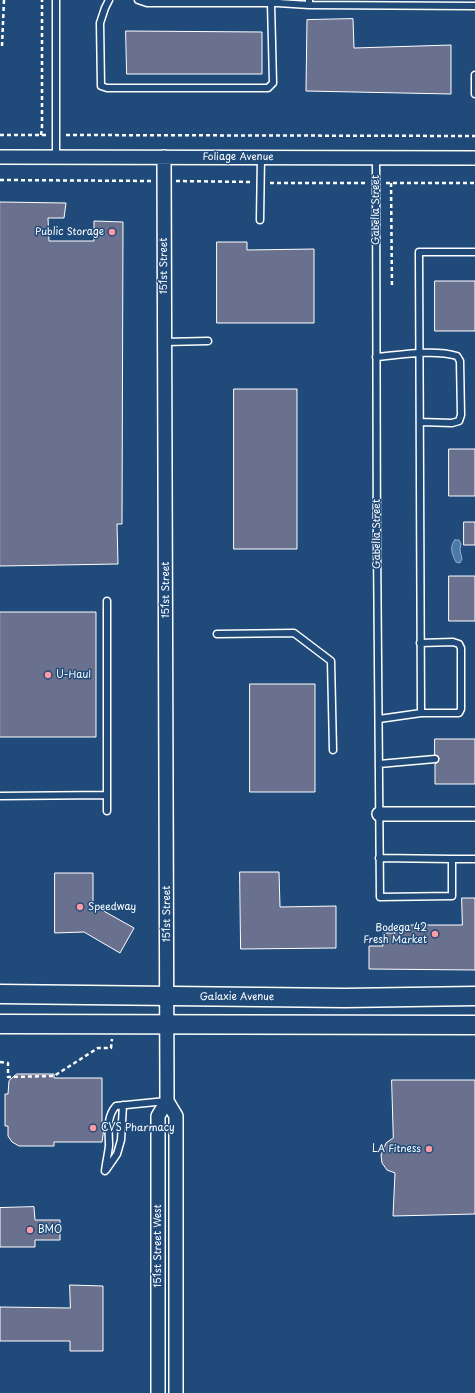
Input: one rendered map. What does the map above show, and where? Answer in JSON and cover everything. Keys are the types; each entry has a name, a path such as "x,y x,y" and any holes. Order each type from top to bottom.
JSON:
{"street":[{"name":"Foliage Avenue","path":"0,157 475,158"},
{"name":"151st Street","path":"164,157 167,1024"},
{"path":"379,814 475,814"},
{"name":"Galaxie Avenue","path":"0,994 345,998 475,996"},
{"path":"0,1024 475,1024"},
{"name":"151st Street West","path":"167,1024 167,1101 176,1116 176,1393"},
{"name":"151st Street West","path":"158,1393 158,1116 167,1101"}],"lane":[{"path":"56,0 56,157"},
{"path":"109,0 100,23 101,86 107,88 268,88 273,83 271,3"},
{"path":"138,0 147,3 271,3 278,1 309,3 475,6"},
{"path":"475,75 475,94"},
{"path":"260,220 261,157"},
{"name":"Gabella Street","path":"376,158 380,897 452,896 452,858"},
{"path":"421,713 419,252 475,252"},
{"path":"164,342 208,342"},
{"path":"376,357 419,354 451,354 457,356 460,361 461,415 459,421 452,423 420,422"},
{"path":"107,601 107,811"},
{"path":"217,634 294,633 331,661 333,750"},
{"path":"379,719 421,713 459,713 461,709 461,648 459,644 453,642 420,643"},
{"path":"379,764 435,759"},
{"path":"0,796 107,795"},
{"path":"379,858 475,859"},
{"path":"123,1105 121,1140 117,1154 105,1171 109,1147 110,1112 116,1106 123,1105 167,1101"}],"path":[{"path":"2,46 4,0"},
{"path":"40,135 42,128 42,0"},
{"path":"0,135 475,136"},
{"path":"0,180 261,183 475,183"},
{"path":"391,183 392,288"},
{"path":"0,1062 8,1063 8,1077 54,1076 98,1048 111,1048 112,1038"}],"water":[{"path":"455,540 459,540 461,544 460,550 462,559 460,563 456,562 452,554 452,545"}],"building":[{"path":"353,19 354,48 451,45 451,94 306,91 307,20"},
{"path":"126,31 262,32 262,74 127,74"},
{"path":"0,202 66,203 64,218 48,218 49,241 94,241 94,221 123,222 122,524 117,524 118,564 0,566"},
{"path":"217,242 247,242 247,250 314,249 314,323 217,323"},
{"path":"435,281 475,281 475,331 435,331"},
{"path":"234,389 297,389 297,549 234,549"},
{"path":"449,449 475,449 475,496 449,496"},
{"path":"464,522 475,522 475,545 464,545"},
{"path":"449,576 475,576 475,621 449,621"},
{"name":"U-Haul","path":"0,612 96,612 96,737 0,737"},
{"path":"250,684 315,684 315,792 250,792"},
{"path":"435,739 475,739 475,784 435,784 435,764 439,759 438,756 435,755"},
{"path":"240,872 279,872 280,907 336,906 336,948 241,949"},
{"path":"55,873 93,873 93,905 134,928 120,953 84,932 55,933"},
{"path":"462,898 475,898 475,970 369,969 369,946 383,946 383,933 395,933 395,925 462,925"},
{"name":"CVS Pharmacy","path":"17,1074 54,1074 54,1078 102,1078 102,1122 105,1122 102,1142 54,1142 54,1146 19,1146 12,1142 8,1136 8,1126 5,1126 5,1094 8,1094 9,1081"},
{"name":"LA Fitness","path":"392,1080 475,1080 475,1214 393,1216 395,1173 387,1170 382,1163 381,1155 386,1143 393,1138"},
{"name":"BMO","path":"34,1207 35,1220 60,1220 60,1240 35,1240 35,1247 0,1247 0,1208"},
{"path":"70,1285 103,1286 103,1351 70,1351 70,1341 0,1341 0,1307 70,1308"}],"place":[{"name":"Public Storage","path":"112,232"},
{"name":"U-Haul","path":"48,675"},
{"name":"Speedway","path":"80,907"},
{"name":"Bodega 42 Fresh Market","path":"435,934"},
{"name":"CVS Pharmacy","path":"93,1128"},
{"name":"LA Fitness","path":"429,1149"},
{"name":"BMO","path":"30,1230"}]}
